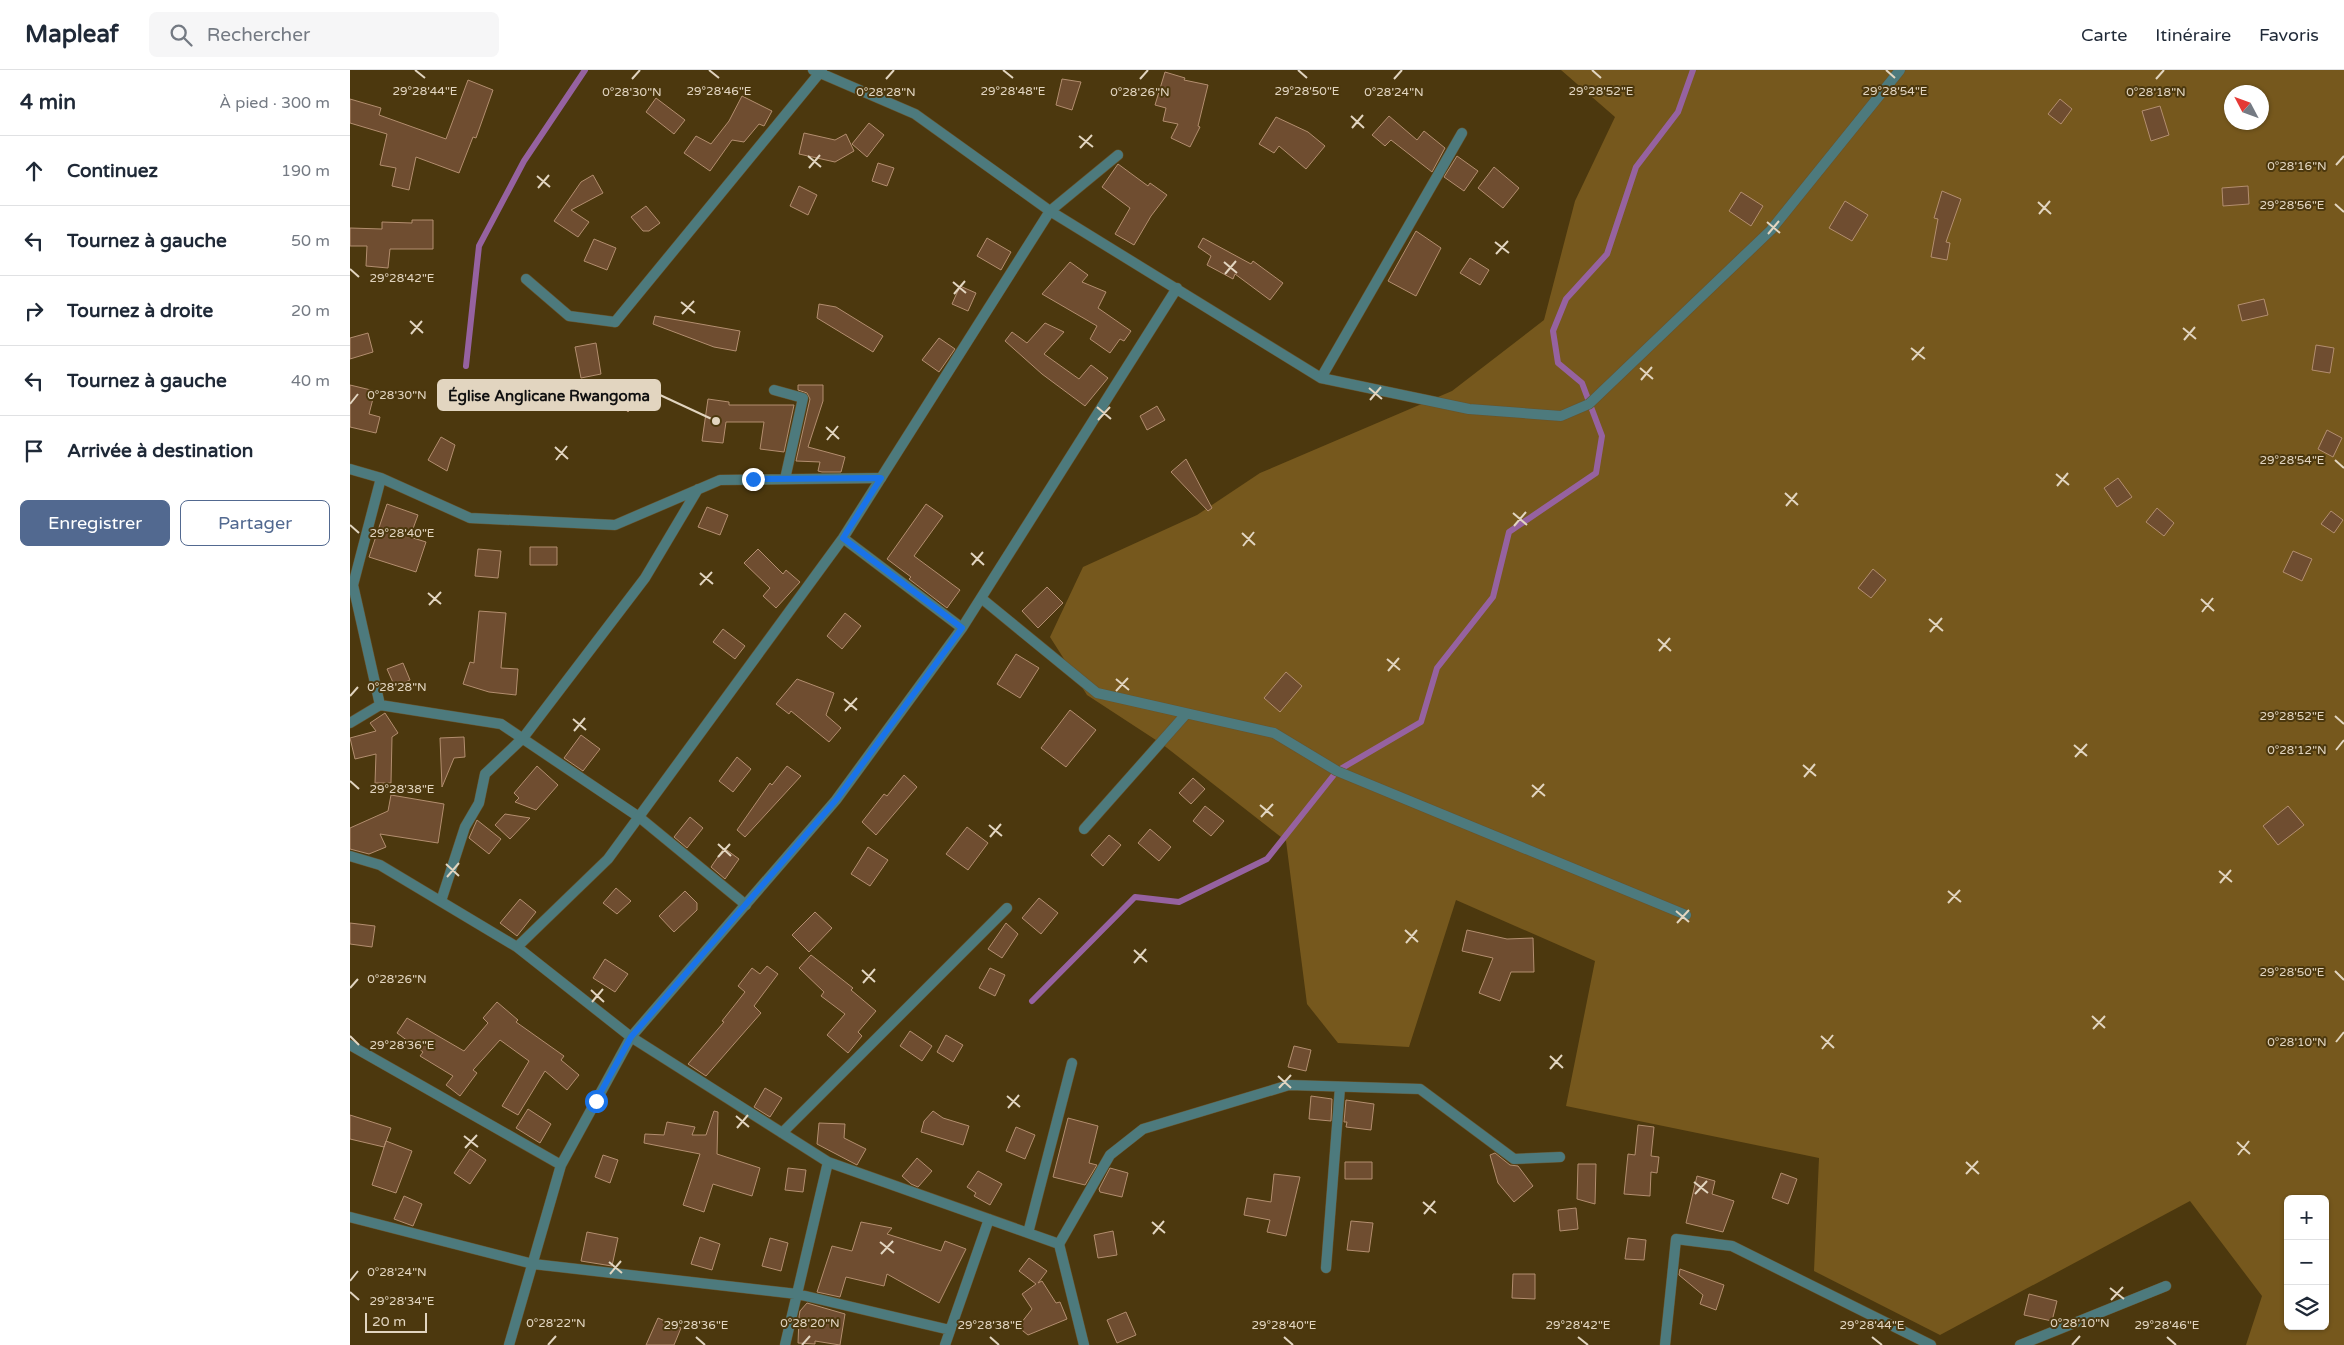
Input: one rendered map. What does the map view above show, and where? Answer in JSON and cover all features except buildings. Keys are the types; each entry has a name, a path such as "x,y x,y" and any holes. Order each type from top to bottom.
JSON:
{"street":[{"path":"526,279 569,316 614,322 819,71 915,114 1050,211 1321,378 1469,409 1561,416 1589,404 1771,230 1900,70"},
{"path":"1321,378 1462,133"},
{"path":"517,947 608,859 843,538 1050,211 1118,155"},
{"path":"509,1345 561,1165 631,1037 836,800 962,628 1177,288"},
{"path":"774,390 803,398 785,479"},
{"path":"350,469 382,478 470,518 614,525 720,480 881,478"},
{"path":"380,705 353,585 382,478"},
{"path":"441,901 465,826 479,803 485,774 522,738 645,578 698,489"},
{"path":"843,538 962,628"},
{"path":"981,598 1097,693 1274,733 1337,771 1686,915"},
{"path":"350,723 380,705 501,724 639,817 746,905"},
{"path":"1084,830 1186,714"},
{"path":"350,856 380,865 517,947 631,1037 828,1162 1060,1244"},
{"path":"782,1133 1007,908"},
{"path":"350,1045 561,1165"},
{"path":"1028,1233 1072,1063"},
{"path":"1084,1345 1060,1244 1110,1155 1143,1129 1289,1085 1420,1089 1514,1159 1560,1157"},
{"path":"1326,1268 1340,1087"},
{"path":"785,1345 828,1162"},
{"path":"350,1217 533,1264 797,1294 950,1330"},
{"path":"945,1345 989,1219"},
{"path":"1665,1345 1676,1239 1732,1246 1931,1345"},
{"path":"2020,1345 2166,1286"}],"shaded area":[{"path":"1561,70 2344,70 2344,1345 2246,1345 2262,1296 2190,1201 1940,1335 1814,1271 1819,1158 1566,1106 1595,961 1456,900 1409,1047 1338,1043 1307,1004 1286,841 1162,744 1087,695 1050,637 1083,567 1197,515 1260,473 1452,391 1544,320 1575,201 1615,117"}],"waterway":[{"path":"466,366 479,246 524,161 585,70"},
{"path":"1032,1001 1135,897 1179,902 1267,859 1337,771 1421,722 1437,668 1493,597 1509,532 1596,473 1602,436 1582,383 1558,363 1553,331 1566,299 1607,254 1636,167 1678,112 1693,70"}],"place":[{"name":"Église Anglicane Rwangoma","path":"716,421"}],"route":[{"path":"596,1101 631,1037 836,800 962,628 843,538 881,478 753,479"}]}
